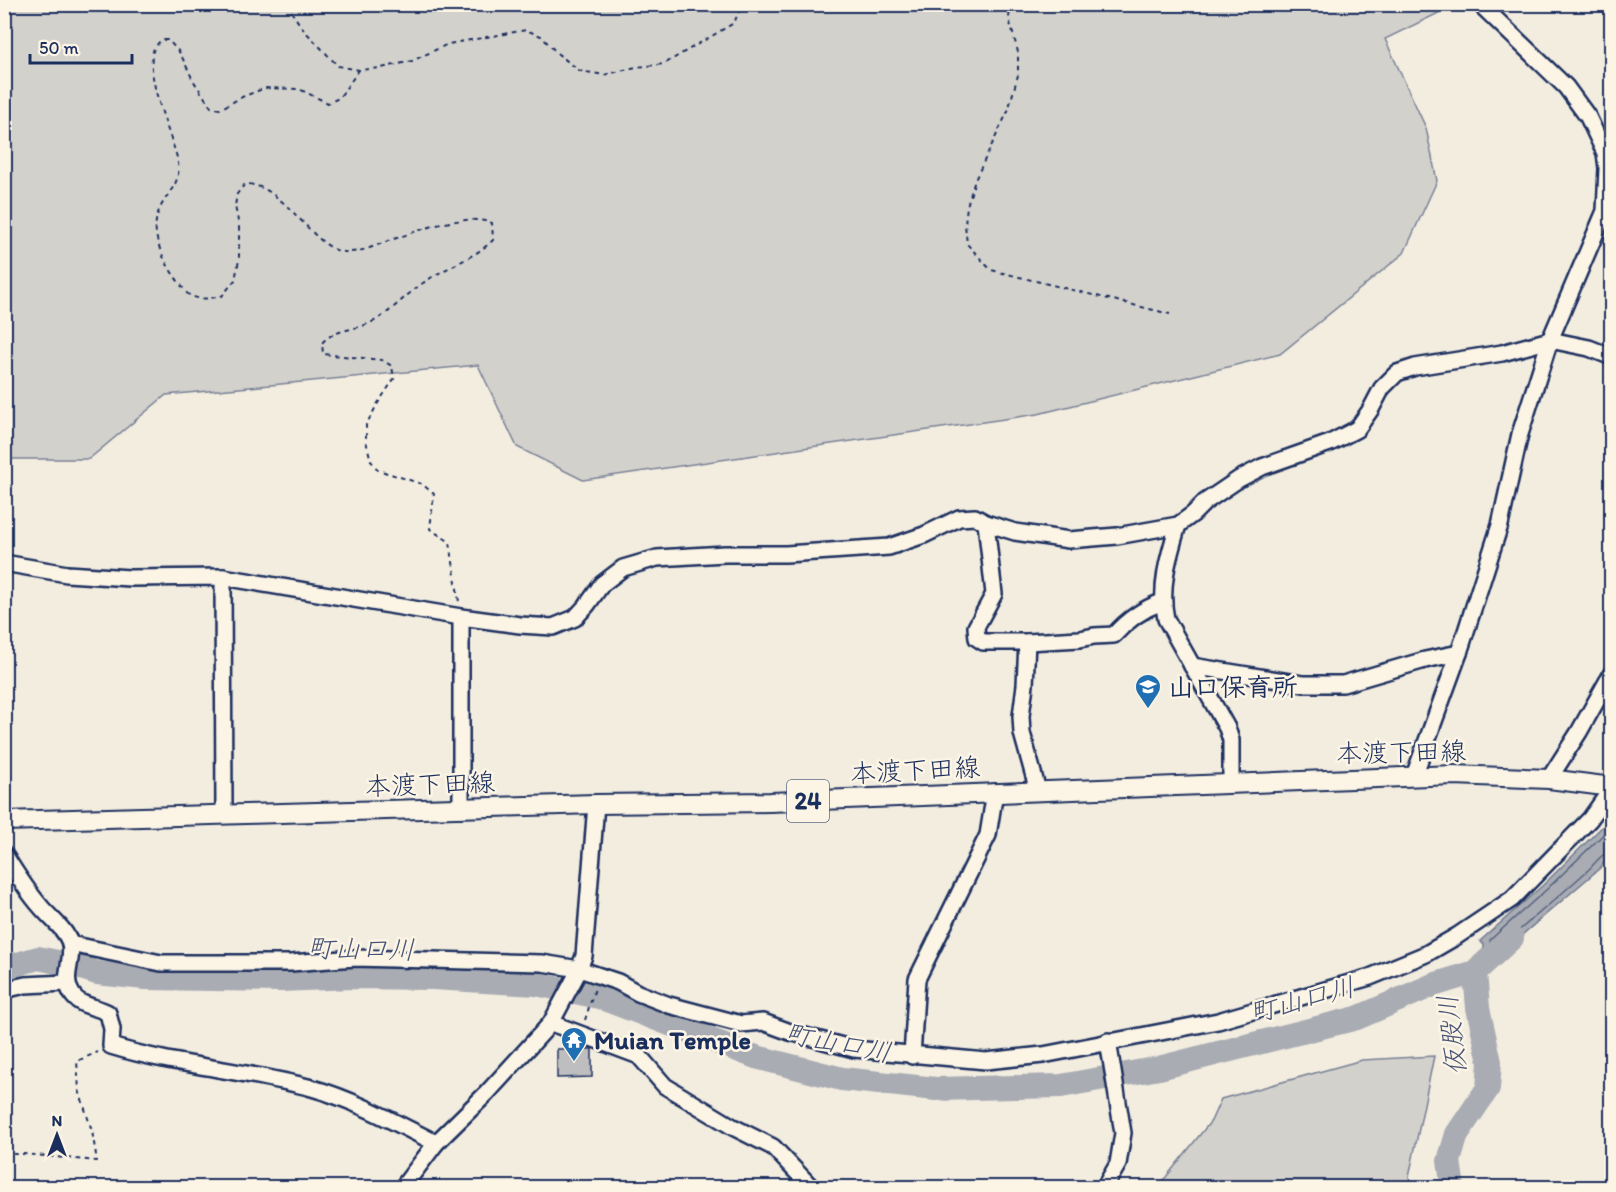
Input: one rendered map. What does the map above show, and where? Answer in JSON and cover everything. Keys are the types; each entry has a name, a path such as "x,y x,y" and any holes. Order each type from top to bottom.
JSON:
{"main road":[{"name":"本渡下田線","path":"4,821 596,804 770,802 1454,775 1549,778 1611,788"}],"street":[{"path":"1414,776 1459,653 1500,525 1520,434 1550,340 1605,211 1607,168 1605,153 1588,117 1566,87 1480,4"},
{"path":"4,563 67,574 130,578 223,577 461,617 553,627 575,618 602,584 623,568 657,558 724,554 786,554 888,547 924,535 959,518 975,517 1015,532 1069,540 1117,536 1178,525 1205,502 1239,479 1262,467 1330,443 1357,429 1382,388 1396,373 1415,367 1502,353 1550,340 1589,348 1611,357"},
{"path":"986,523 994,594 976,627 976,638 984,642 1027,642 1114,635 1144,609 1162,602"},
{"path":"1178,525 1170,551 1162,602 1166,619 1227,728 1231,740 1231,784"},
{"path":"223,577 224,815"},
{"path":"461,617 461,809"},
{"path":"1027,642 1022,724 1038,792"},
{"path":"1192,666 1303,684 1343,684 1425,660 1459,653"},
{"path":"1549,778 1579,732 1611,673"},
{"path":"70,947 161,963 291,963 355,958 542,963 618,982 638,993 680,1008 741,1024 763,1022 790,1032 854,1049 986,1061 1108,1045 1189,1027 1258,1010 1370,977 1426,954 1512,899 1590,819 1611,788"},
{"path":"912,1056 917,979 988,835 995,792"},
{"path":"402,1188 436,1143 487,1094 551,1023 577,973 584,956 596,804"},
{"path":"4,854 41,907 64,933 70,947 67,980 73,996 81,1003 103,1010 108,1014 112,1029 111,1046 143,1056 203,1065 312,1088 366,1108 436,1143"},
{"path":"4,990 67,980"},
{"path":"551,1023 639,1056 665,1086 773,1147 812,1188"},
{"path":"1104,1188 1118,1164 1123,1132 1108,1045"}],"path":[{"path":"286,4 303,29 338,66 359,70 381,68 412,61 448,44 526,30 541,36 558,54 580,71 604,75 636,67 664,64 734,22 742,4"},
{"path":"1010,4 1009,19 1018,52 1018,75 1008,111 979,171 967,206 965,224 967,244 991,270 1170,314"},
{"path":"359,70 339,98 327,104 299,89 265,88 220,109 211,107 193,81 176,47 168,40 161,40 153,49 151,67 177,157 178,177 158,214 156,233 165,262 177,280 189,295 204,299 222,296 236,280 239,260 239,226 235,206 237,194 245,184 255,184 279,199 328,246 344,252 364,250 423,229 459,220 492,222 493,240 484,249 421,284 371,323 328,336 322,343 323,354 382,360 392,366 394,379 366,425 366,441 371,461 378,470 422,484 434,494 430,529 450,542 458,583 461,617"},
{"path":"585,1022 598,981"},
{"path":"4,1154 97,1161 92,1131 79,1090 76,1061 111,1046"}],"shaded area":[{"path":"4,5 1455,5 1385,39 1426,128 1437,181 1404,253 1280,354 1038,414 583,480 517,447 478,365 166,395 89,459 5,459"},
{"path":"1434,1056 1407,1187 1158,1187 1211,1121 1221,1099 1362,1060"}],"water":[{"path":"1611,818 1611,854 1600,868 1494,959 1483,961 1484,945 1480,941 1542,886"}],"building":[{"name":"Muian Temple","path":"557,1049 592,1049 592,1077 557,1078"}],"waterway":[{"name":"町山口川","path":"4,968 38,958 97,973 145,978 280,980 352,977 433,978 536,984 599,997 756,1057 842,1079 936,1089 1061,1086 1159,1068 1357,1018 1433,985 1475,972 1512,938"},
{"name":"仮股川","path":"1453,1188 1449,1161 1457,1134 1488,1088 1490,1062 1478,1008 1475,972"}],"place":[{"name":"山口保育所","path":"1148,710"},
{"name":"Muian Temple","path":"574,1063"}]}
